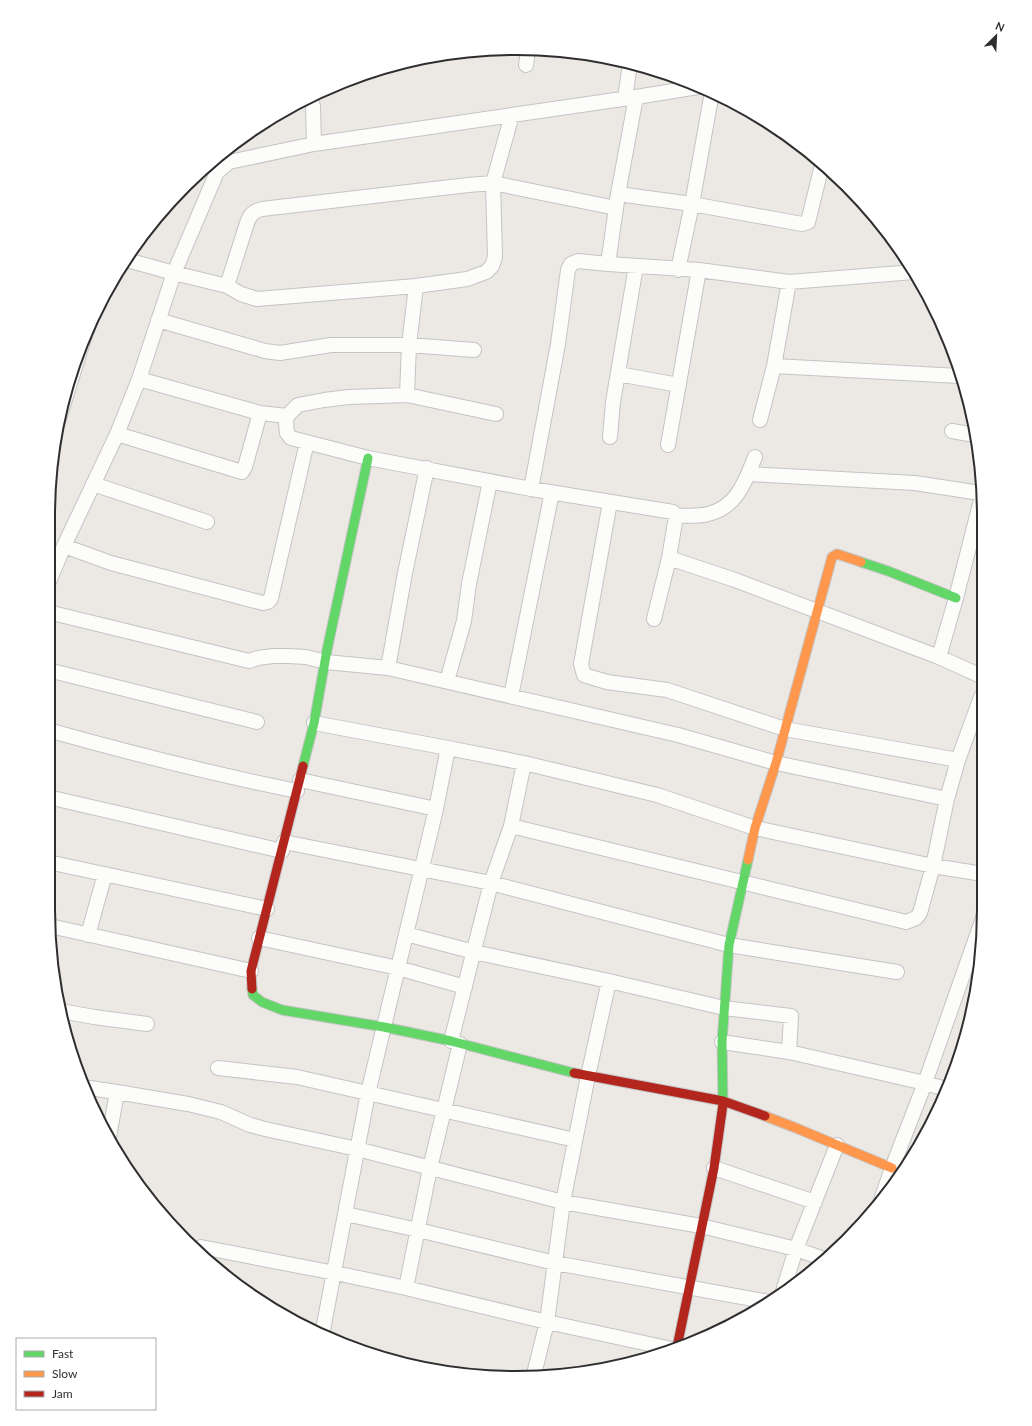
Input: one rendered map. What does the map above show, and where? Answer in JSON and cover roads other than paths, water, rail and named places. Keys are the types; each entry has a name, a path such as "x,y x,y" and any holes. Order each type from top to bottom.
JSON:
{"street":[{"path":"526,65 527,55"},
{"path":"608,264 631,98 630,70"},
{"path":"55,567 117,434 139,379 174,273 217,172 229,162 314,144 688,89"},
{"path":"678,270 692,204 711,99"},
{"path":"312,103 314,144"},
{"path":"132,262 227,286 241,294 257,299 416,286 467,279 486,272 492,266 495,258 493,183 512,115"},
{"path":"618,194 692,204 802,224 808,222 821,170"},
{"path":"227,286 249,217 254,211 262,209 493,183 616,208"},
{"path":"530,488 558,344 568,270 571,264 578,261 678,270 699,270 789,282 907,273"},
{"path":"610,437 613,402 636,266"},
{"path":"668,444 699,270"},
{"path":"760,420 774,366 789,282"},
{"path":"407,395 409,345 416,286"},
{"path":"158,320 265,351 280,353 332,345 409,345 474,350"},
{"path":"774,366 955,376"},
{"path":"618,374 679,385"},
{"path":"139,379 260,413 287,416"},
{"path":"496,414 407,395 349,397 298,405 287,416 286,423 287,434 292,438 368,458 552,492 673,512 676,516 707,514 726,507 733,501 748,474 755,457"},
{"path":"117,434 242,472 245,467 260,413"},
{"path":"952,431 969,434"},
{"path":"64,546 111,563 263,603 268,602 271,598 306,442"},
{"path":"368,458 314,723 251,971 253,995 262,1002 282,1010 384,1027 455,1042 588,1076 723,1101 838,1145 892,1168"},
{"path":"388,668 405,573 427,468"},
{"path":"748,474 915,483 976,492"},
{"path":"447,681 464,621 469,584 490,481"},
{"path":"93,484 207,522"},
{"path":"511,696 552,492"},
{"path":"610,502 581,664 584,675 607,682 667,690 785,729 958,760"},
{"path":"654,619 669,558 676,516"},
{"path":"939,657 977,516"},
{"path":"678,1341 714,1168 723,1101 722,1042 729,945 755,828 776,763 832,557 836,554 888,571 956,598"},
{"path":"669,558 721,575 939,657 977,674"},
{"path":"55,614 249,661 258,658 281,656 306,657 326,662 388,668 678,735 776,763 947,799"},
{"path":"55,672 258,722"},
{"path":"511,826 906,922 916,918 920,913 933,866 947,799 958,760 977,710"},
{"path":"314,723 524,763 657,795 755,828 933,866 977,873"},
{"path":"55,732 114,749 244,780 298,785 436,809"},
{"path":"323,1328 368,1093 436,809 448,748"},
{"path":"406,1288 430,1168 444,1110 465,987 491,883 511,826 524,763"},
{"path":"55,798 283,847 491,883 729,945 897,972"},
{"path":"55,863 266,909"},
{"path":"88,935 105,874"},
{"path":"56,927 251,971"},
{"path":"406,934 474,952 609,981 724,1008 792,1016 789,1052"},
{"path":"259,938 398,968 465,987"},
{"path":"886,1185 925,1083 976,938"},
{"path":"535,1370 547,1322 563,1202 588,1076 609,981"},
{"path":"67,1012 147,1024"},
{"path":"722,1042 789,1052 941,1088"},
{"path":"218,1068 297,1077 575,1140"},
{"path":"91,1088 188,1104 221,1112 250,1126 357,1149 563,1202 701,1226 796,1249 820,1257"},
{"path":"111,1128 117,1092"},
{"path":"785,1284 796,1249 838,1145"},
{"path":"714,1168 815,1202"},
{"path":"346,1214 555,1263 760,1300"},
{"path":"202,1247 335,1272 547,1322 663,1347"}]}
